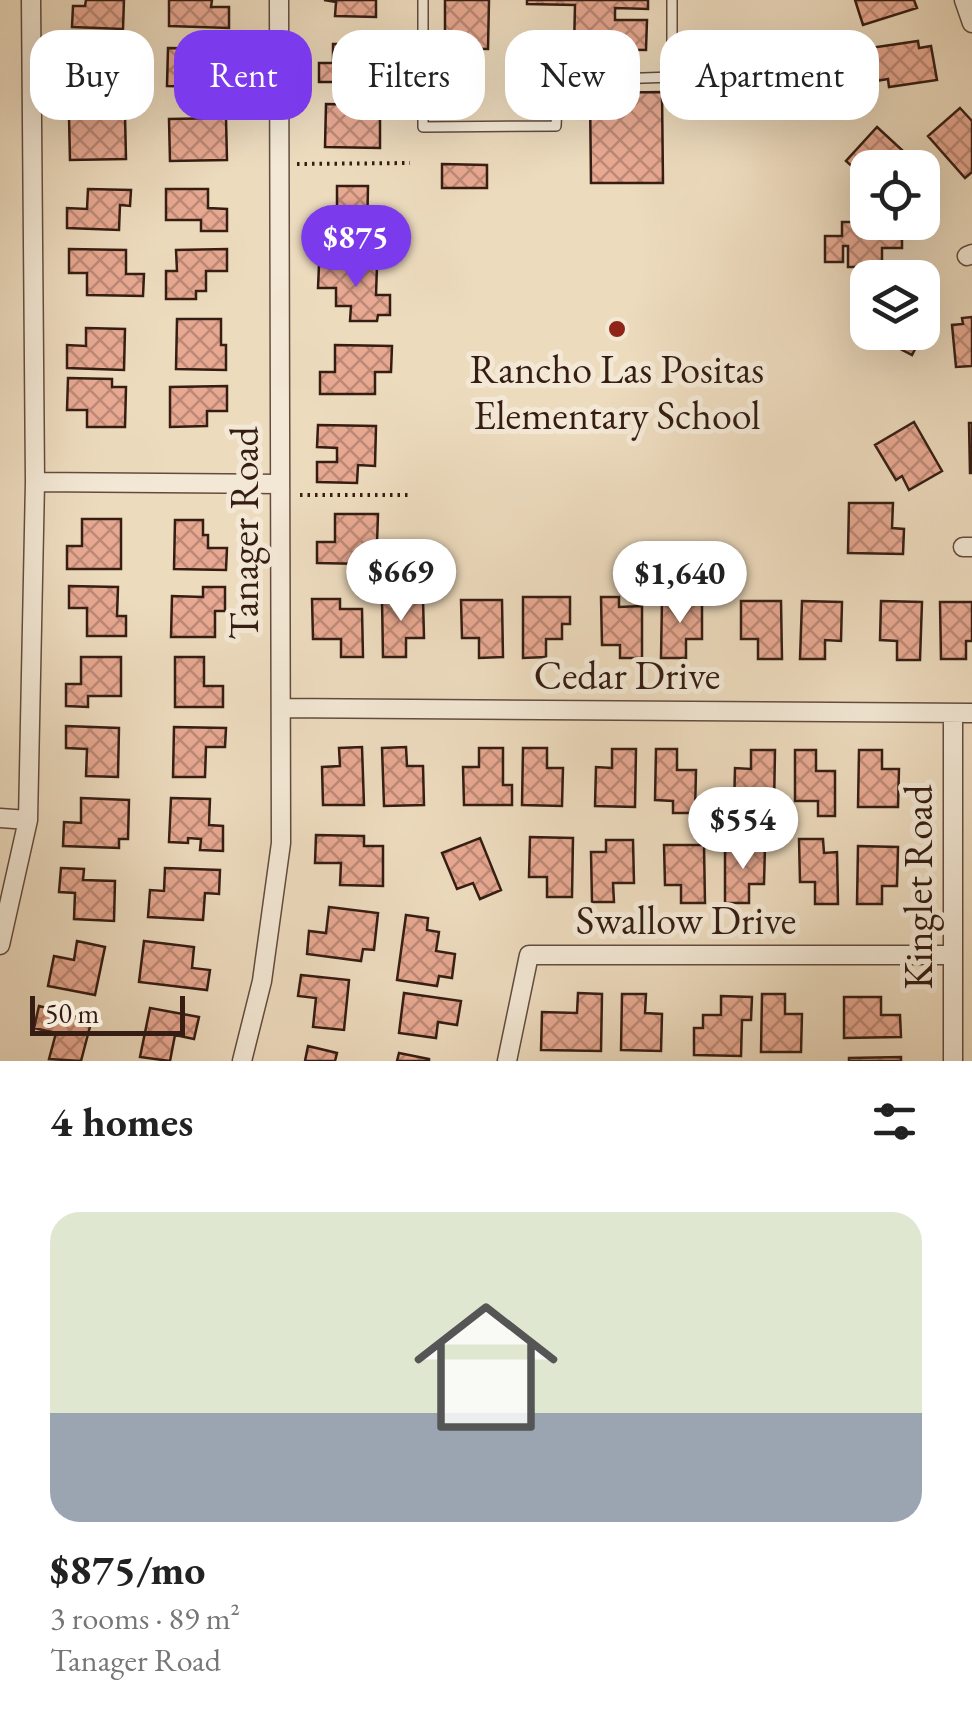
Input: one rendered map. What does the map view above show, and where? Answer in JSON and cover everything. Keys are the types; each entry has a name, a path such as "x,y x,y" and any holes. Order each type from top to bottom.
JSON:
{"street":[{"path":"0,945 28,820 35,482 31,0"},
{"name":"Tanager Road","path":"242,1061 262,980 281,843 279,0"},
{"path":"964,0 972,24"},
{"path":"35,482 278,484"},
{"name":"Cedar Drive","path":"281,708 972,713"},
{"name":"Kinglet Road","path":"952,712 953,1061"},
{"path":"0,818 28,820"},
{"name":"Swallow Drive","path":"507,1061 529,955 952,955"}],"lane":[{"path":"423,0 423,126 556,126 558,81 672,77 672,0"}],"path":[{"path":"297,164 410,163"},
{"path":"295,495 411,495"}],"building":[{"path":"86,0 124,0 123,29 72,27 73,6 85,6"},
{"path":"169,0 212,0 211,7 229,7 229,28 169,26"},
{"path":"324,0 376,0 376,17 335,16 336,2"},
{"path":"445,0 489,0 488,49 485,30 445,30"},
{"path":"527,0 648,0 648,9 615,8 615,20 647,20 646,50 640,50 640,30 574,30 575,5 527,4"},
{"path":"855,0 914,0 917,8 863,25"},
{"path":"918,41 919,48 931,46 937,80 889,87 888,79 879,80 879,47"},
{"path":"168,48 174,48 174,86 167,86"},
{"path":"319,63 332,63 332,82 319,82"},
{"path":"640,92 660,92 663,183 591,183 590,120 640,120"},
{"path":"326,104 332,104 332,120 380,120 380,148 325,147"},
{"path":"960,108 972,121 972,172 965,178 928,136"},
{"path":"169,119 226,120 227,160 170,161"},
{"path":"69,120 125,120 126,159 70,160"},
{"path":"877,127 902,150 856,150"},
{"path":"442,164 487,165 487,188 442,188"},
{"path":"337,186 368,186 367,236 319,235 319,213 337,213"},
{"path":"88,189 131,190 130,206 120,205 119,230 67,228 67,208 87,209"},
{"path":"166,189 208,189 208,208 227,209 227,231 201,231 201,220 166,220"},
{"path":"842,222 850,222 850,240 902,240 902,248 882,248 882,260 850,260 848,267 848,246 843,246 843,262 825,262 825,236 842,236"},
{"path":"69,249 126,250 126,274 144,274 143,296 87,295 87,273 69,273"},
{"path":"227,249 227,271 206,271 206,291 196,291 196,299 166,299 166,271 177,271 176,250"},
{"path":"319,265 377,266 376,295 390,295 390,315 378,315 377,321 350,321 351,306 336,306 336,288 318,288"},
{"path":"972,317 972,366 956,367 952,325 963,324 962,318"},
{"path":"177,319 221,319 226,370 176,369"},
{"path":"86,328 125,329 124,370 67,368 67,345 86,346"},
{"path":"335,345 392,346 391,372 375,372 375,394 320,394 320,372 335,372"},
{"path":"68,378 112,379 112,387 126,387 125,427 87,427 87,410 67,410"},
{"path":"227,386 227,411 207,411 207,426 170,427 170,387"},
{"path":"914,422 942,471 909,490 902,476 896,480 875,445"},
{"path":"972,423 972,473 970,473"},
{"path":"318,425 376,426 375,466 358,465 357,483 317,482 317,462 337,462 337,448 317,447"},
{"path":"849,503 893,503 892,528 904,529 903,554 848,553"},
{"path":"335,514 378,514 377,544 366,544 365,564 317,563 317,542 335,542"},
{"path":"82,519 121,519 121,569 67,569 67,546 82,546"},
{"path":"175,520 203,520 208,548 227,548 226,570 174,569"},
{"path":"69,586 118,587 117,616 126,616 126,636 87,636 87,608 69,608"},
{"path":"203,587 225,587 225,611 215,611 215,637 171,637 172,596 203,597"},
{"path":"523,597 570,597 570,624 562,624 562,639 546,639 546,657 523,658"},
{"path":"601,597 619,597 619,607 642,606 642,658 620,658 620,645 602,645"},
{"path":"423,598 424,638 406,638 406,657 383,657 382,599"},
{"path":"312,599 340,599 340,609 362,609 363,657 341,657 341,639 313,639"},
{"path":"461,600 502,600 503,657 479,658 479,638 462,638"},
{"path":"662,600 702,601 702,639 686,639 686,658 661,658"},
{"path":"741,601 781,601 782,659 758,659 758,639 741,639"},
{"path":"802,601 842,602 841,641 825,640 825,659 800,659"},
{"path":"881,601 922,602 920,660 897,660 897,641 880,640"},
{"path":"940,602 972,602 972,641 966,641 966,659 941,659"},
{"path":"81,657 121,657 121,696 88,696 88,707 66,706 66,684 81,684"},
{"path":"175,657 204,657 204,686 223,686 223,707 175,707"},
{"path":"66,726 119,728 118,777 86,776 87,749 66,748"},
{"path":"174,727 226,728 225,747 206,747 205,777 173,777"},
{"path":"362,747 364,805 323,805 322,767 340,766 339,748"},
{"path":"406,747 407,766 423,766 424,805 384,806 382,748"},
{"path":"479,748 503,748 503,785 512,785 512,805 464,805 463,767 479,767"},
{"path":"523,748 547,748 547,768 563,768 562,806 522,805"},
{"path":"612,749 636,749 635,807 595,806 596,767 612,768"},
{"path":"656,749 677,749 677,770 696,770 695,813 673,813 673,801 655,800"},
{"path":"751,750 775,750 774,808 734,807 735,768 751,769"},
{"path":"795,750 816,750 816,771 835,771 835,816 818,816 818,801 795,801"},
{"path":"859,750 882,750 882,769 899,769 898,807 858,807"},
{"path":"81,798 129,800 128,839 119,839 119,848 63,846 64,822 81,823"},
{"path":"171,798 210,799 209,825 223,826 223,851 200,850 201,839 169,842"},
{"path":"316,835 364,836 364,846 383,846 383,886 340,885 341,863 315,863"},
{"path":"530,837 573,838 572,897 547,897 547,877 529,877"},
{"path":"480,838 501,890 480,899 473,883 457,889 442,853"},
{"path":"799,839 823,839 824,853 837,852 838,904 815,904 815,882 800,882"},
{"path":"606,840 633,840 634,883 613,883 614,902 592,902 591,852 606,852"},
{"path":"664,845 704,845 705,903 681,903 681,885 665,885"},
{"path":"725,846 765,846 764,884 749,884 749,903 725,903"},
{"path":"858,846 898,847 897,886 882,886 882,904 857,904"},
{"path":"61,868 84,869 83,880 115,881 114,921 74,919 75,893 59,892"},
{"path":"165,868 220,870 219,894 205,893 203,920 148,917 150,890 164,891"},
{"path":"329,907 378,913 374,950 363,949 361,961 307,954 309,931 326,933"},
{"path":"406,915 428,918 427,930 439,932 436,951 455,954 452,978 439,976 437,986 397,980"},
{"path":"77,941 105,947 95,995 48,986 54,956 74,960"},
{"path":"144,941 194,947 192,968 210,970 207,990 139,982"},
{"path":"301,975 349,980 344,1030 313,1027 316,998 298,996"},
{"path":"404,993 461,1001 457,1025 438,1022 436,1038 399,1033"},
{"path":"578,993 602,994 601,1051 541,1050 542,1012 577,1013"},
{"path":"622,994 646,994 645,1013 662,1014 661,1051 621,1050"},
{"path":"762,994 785,994 785,1014 802,1014 801,1052 761,1052"},
{"path":"721,996 752,997 751,1020 742,1020 741,1056 694,1055 694,1028 703,1028 703,1015 721,1015"},
{"path":"844,997 881,997 881,1015 900,1015 901,1037 844,1038"},
{"path":"39,1006 92,1019 81,1061 49,1059 56,1033 34,1028"},
{"path":"150,1008 199,1017 194,1039 175,1035 170,1061 140,1057"},
{"path":"308,1046 337,1053 335,1061 305,1061"},
{"path":"399,1053 429,1059 429,1061 397,1061"},
{"path":"901,1057 901,1061 849,1061 849,1058"}],"place":[{"name":"Rancho Las Positas Elementary School","path":"617,329"}]}
